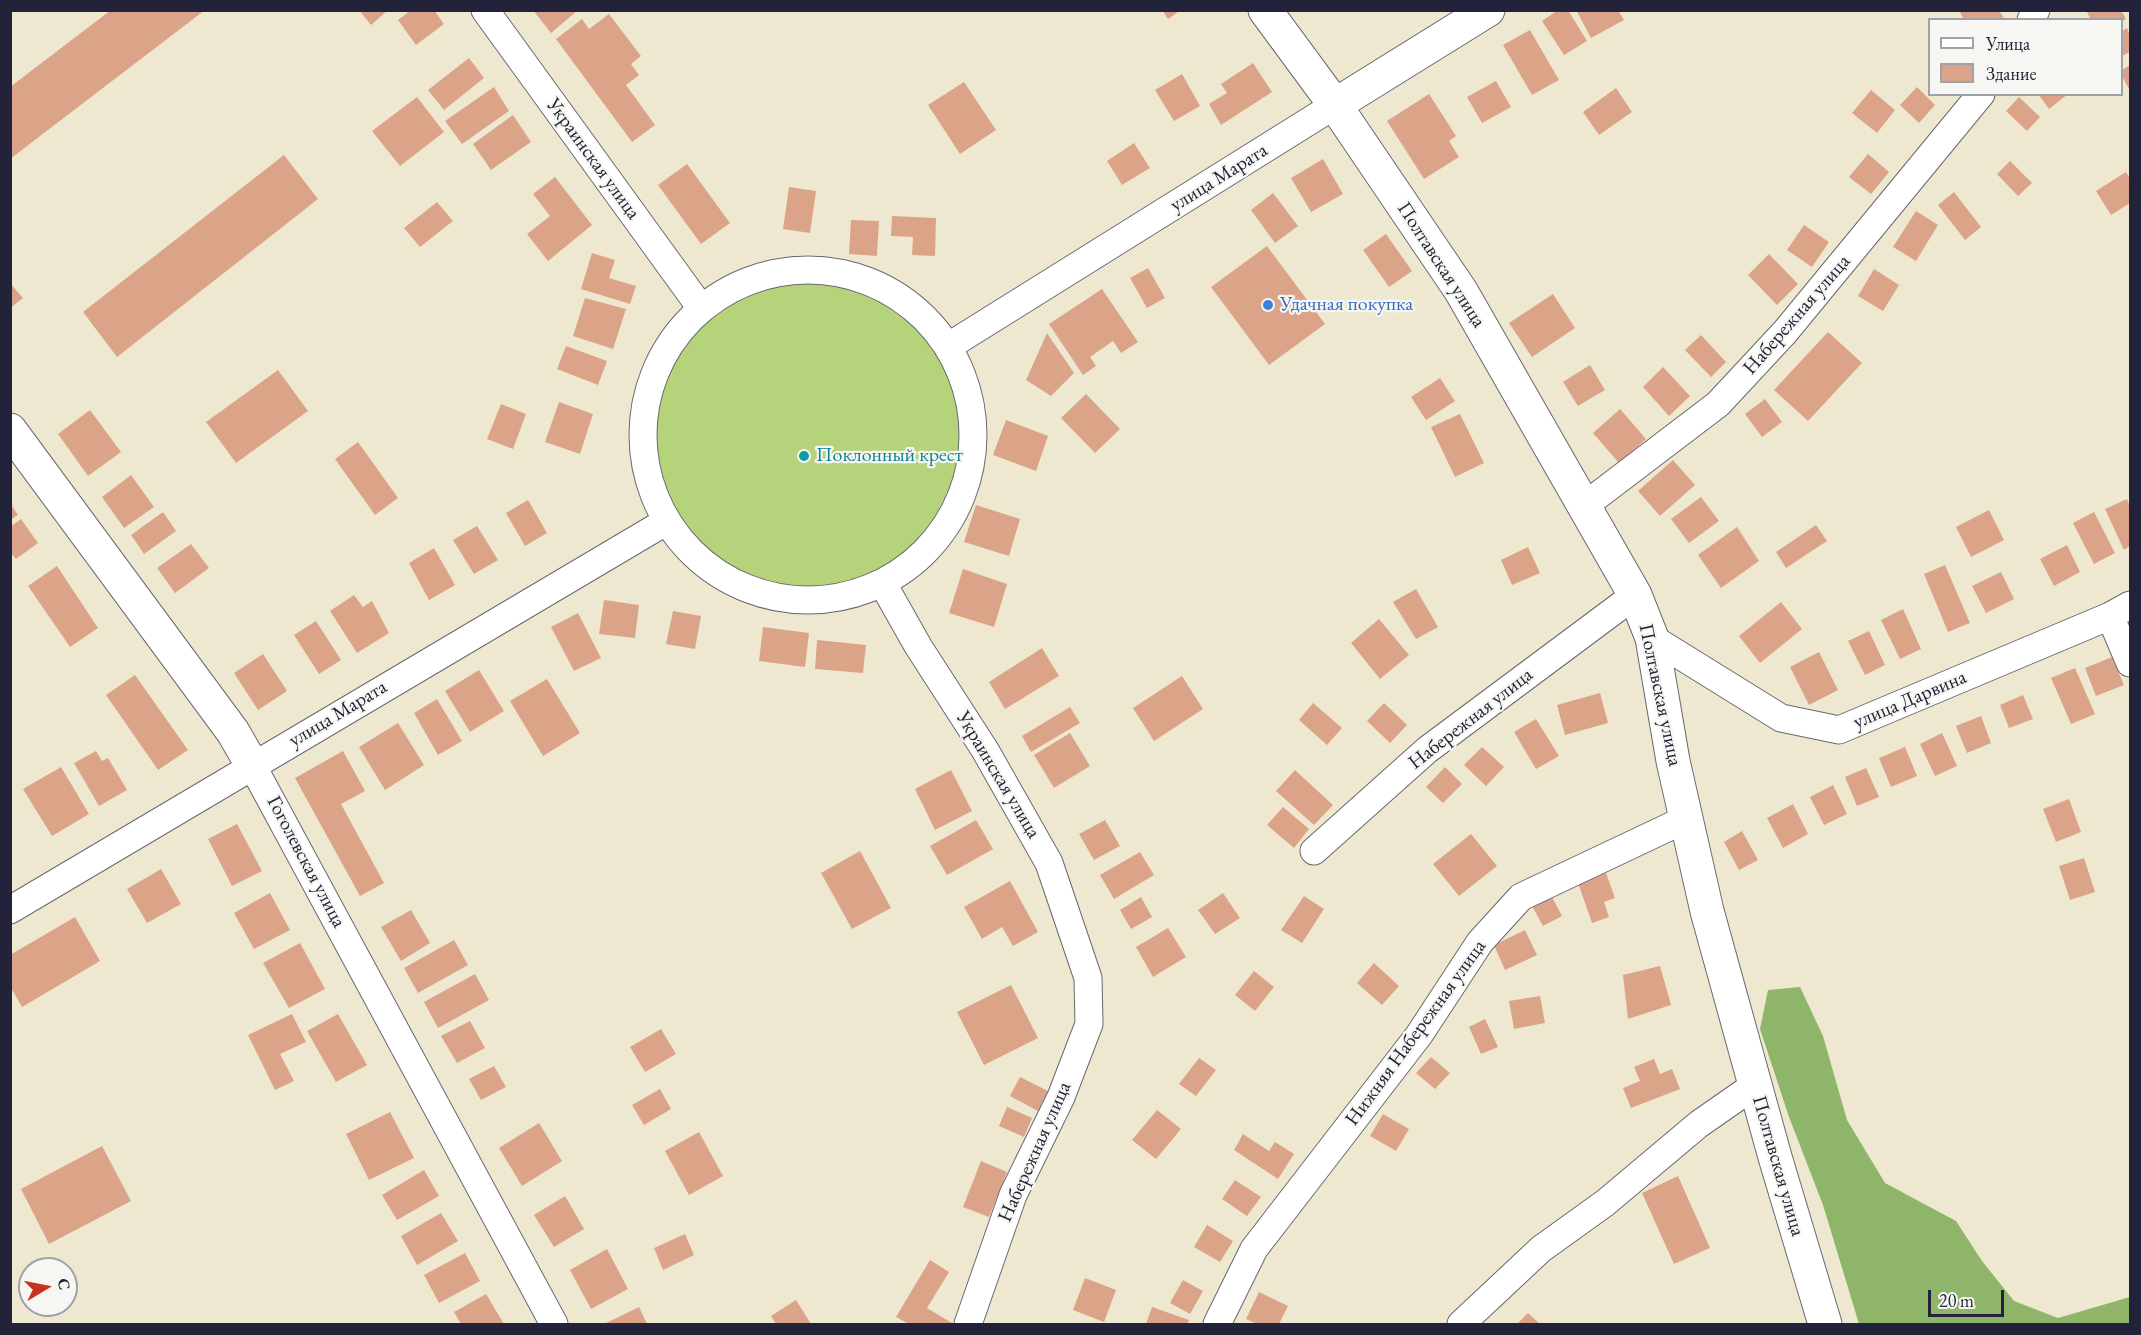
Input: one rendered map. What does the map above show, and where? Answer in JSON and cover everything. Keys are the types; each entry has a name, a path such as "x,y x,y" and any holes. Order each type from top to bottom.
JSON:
{"street":[{"name":"Украинская улица","path":"485,10 701,308"},
{"name":"Полтавская улица","path":"1265,10 1335,105 1461,291 1635,595 1652,638 1673,761 1707,911 1825,1324"},
{"name":"улица Марата","path":"950,346 1488,10"},
{"name":"Набережная улица","path":"1584,506 1718,404 1785,332 1979,96"},
{"path":"806,268 862,277 912,304 950,346 971,397 974,453 959,506 927,551 883,584 836,599 787,600 740,586 698,559 667,521 648,478 643,431 650,385 670,343 701,308 750,279 806,268"},
{"name":"Гоголевская улица","path":"10,430 233,732 554,1324"},
{"name":"улица Марата","path":"10,910 667,521"},
{"name":"Украинская улица","path":"883,584 918,646 985,750 1049,863 1088,978"},
{"name":"Набережная улица","path":"1314,851 1427,750 1635,595"},
{"name":"улица Дарвина","path":"1652,638 1780,718 1839,730 2120,610 2130,663"},
{"name":"Нижняя Набережная улица","path":"1217,1324 1254,1249 1419,1035 1480,942 1521,897 1686,819"},
{"name":"Набережная улица","path":"968,1324 1013,1195 1061,1096 1089,1024 1088,978"},
{"path":"1461,1324 1541,1249 1605,1203 1698,1124 1755,1085"}],"green space":[{"path":"808,270 840,273 871,283 900,298 925,318 945,343 960,372 970,403 973,435 970,467 960,498 945,527 925,552 900,572 871,587 840,597 808,600 776,597 745,587 716,572 691,552 671,527 656,498 646,467 643,435 646,403 656,372 671,343 691,318 716,298 745,283 776,273"},
{"path":"1800,987 1823,1036 1847,1120 1885,1183 1956,1221 1982,1261 2014,1301 2058,1318 2130,1297 2130,1324 1859,1324 1823,1205 1789,1117 1760,1029 1768,990"}],"building":[{"path":"111,10 205,10 10,159 10,87"},
{"path":"359,10 388,10 371,25"},
{"path":"411,10 434,10 444,24 416,45 398,20"},
{"path":"533,10 578,10 551,33"},
{"path":"1162,10 1181,10 1168,19"},
{"path":"1558,10 1568,10 1587,41 1564,55 1542,21"},
{"path":"1576,10 1618,10 1624,20 1591,38"},
{"path":"1959,10 1999,10 2004,18 1963,18"},
{"path":"2086,10 2121,10 2126,19 2123,20 2123,18 2090,18"},
{"path":"609,14 641,56 631,64 639,75 626,85 655,125 632,142 556,39 582,19 589,29"},
{"path":"2127,28 2130,35 2130,52 2123,56 2123,30"},
{"path":"1530,30 1559,80 1532,95 1503,45"},
{"path":"469,58 484,78 444,110 428,90"},
{"path":"1253,63 1272,92 1221,125 1209,104 1227,93 1221,84"},
{"path":"2130,65 2130,91 2123,78 2123,69"},
{"path":"1182,74 1200,106 1174,121 1155,90"},
{"path":"1496,81 1511,107 1482,123 1467,97"},
{"path":"964,82 996,130 960,154 928,105"},
{"path":"494,87 509,111 462,144 445,121"},
{"path":"1917,87 1935,105 1919,123 1900,105"},
{"path":"1616,88 1632,112 1599,135 1583,112"},
{"path":"1871,90 1895,110 1877,133 1852,113"},
{"path":"1429,94 1456,136 1449,141 1459,157 1424,179 1387,121"},
{"path":"2039,96 2065,96 2049,109"},
{"path":"417,97 444,132 400,166 372,131"},
{"path":"2019,97 2040,117 2027,131 2006,111"},
{"path":"513,115 531,142 491,170 473,144"},
{"path":"1134,143 1150,168 1122,185 1107,161"},
{"path":"1868,154 1889,172 1871,194 1849,177"},
{"path":"284,155 318,199 117,357 83,312"},
{"path":"1323,159 1343,194 1311,212 1291,178"},
{"path":"2010,161 2032,183 2018,196 1997,174"},
{"path":"687,164 730,223 701,244 658,185"},
{"path":"2126,172 2130,179 2130,203 2111,215 2096,191"},
{"path":"555,177 592,225 548,261 527,234 550,216 533,194"},
{"path":"789,187 816,191 810,233 783,229"},
{"path":"1954,192 1981,227 1965,240 1938,205"},
{"path":"1273,193 1298,226 1275,243 1251,210"},
{"path":"437,202 453,221 420,247 404,228"},
{"path":"1916,211 1938,225 1916,261 1893,247"},
{"path":"892,216 936,218 935,256 912,255 913,237 891,236"},
{"path":"851,220 879,221 877,256 849,254"},
{"path":"1804,225 1829,242 1812,267 1787,250"},
{"path":"1386,234 1412,271 1389,287 1363,250"},
{"name":"Удачная покупка","path":"1267,246 1325,324 1269,365 1211,287"},
{"path":"592,253 615,260 609,278 636,286 630,304 581,289"},
{"path":"1769,254 1798,284 1777,305 1748,275"},
{"path":"1148,268 1165,298 1147,308 1130,278"},
{"path":"1874,269 1899,285 1883,311 1858,296"},
{"path":"10,283 23,298 10,308"},
{"path":"1102,289 1138,342 1121,353 1113,341 1090,357 1096,366 1083,375 1049,324"},
{"path":"1553,294 1575,328 1532,357 1509,323"},
{"path":"585,298 626,309 613,349 573,336"},
{"path":"1828,332 1862,363 1808,421 1774,390"},
{"path":"1047,333 1074,373 1051,396 1026,380"},
{"path":"1701,335 1726,362 1711,377 1685,350"},
{"path":"566,346 607,361 598,385 557,369"},
{"path":"1590,365 1605,390 1578,406 1563,382"},
{"path":"1663,367 1690,396 1669,416 1643,387"},
{"path":"278,370 308,411 236,463 206,422"},
{"path":"1440,378 1455,401 1426,420 1411,397"},
{"path":"1086,394 1120,429 1095,453 1061,418"},
{"path":"1765,399 1782,422 1762,437 1745,414"},
{"path":"559,402 593,414 580,454 545,442"},
{"path":"501,404 526,414 513,449 487,439"},
{"path":"1620,409 1646,439 1619,463 1593,433"},
{"path":"90,410 121,452 88,476 58,434"},
{"path":"1460,414 1484,463 1455,477 1431,427"},
{"path":"1006,420 1048,436 1036,471 993,455"},
{"path":"358,442 398,498 375,515 335,459"},
{"path":"1673,460 1695,485 1660,516 1638,491"},
{"path":"131,475 154,507 124,528 102,497"},
{"path":"1701,497 1719,521 1689,543 1671,519"},
{"path":"2127,499 2130,507 2130,546 2124,550 2105,509"},
{"path":"528,500 547,533 525,546 506,513"},
{"path":"10,503 18,515 10,520"},
{"path":"976,505 1020,519 1009,556 964,542"},
{"path":"1989,510 2004,540 1971,557 1956,527"},
{"path":"163,512 176,531 144,554 131,535"},
{"path":"2094,512 2115,553 2094,564 2073,523"},
{"path":"21,519 38,543 16,559 10,552 10,527"},
{"path":"1816,525 1827,541 1786,568 1776,552"},
{"path":"477,526 498,560 474,574 453,540"},
{"path":"1737,527 1759,561 1721,588 1698,555"},
{"path":"191,544 209,568 175,593 157,568"},
{"path":"2067,545 2080,572 2054,586 2040,559"},
{"path":"1528,547 1540,573 1512,585 1501,560"},
{"path":"434,548 455,585 429,600 409,563"},
{"path":"1945,565 1970,623 1948,632 1924,574"},
{"path":"57,566 98,628 70,647 28,586"},
{"path":"963,569 1007,584 994,627 949,613"},
{"path":"2001,572 2014,599 1986,613 1972,586"},
{"path":"1416,589 1438,627 1416,639 1393,602"},
{"path":"354,595 363,607 372,601 389,633 357,653 330,611"},
{"path":"604,600 639,605 635,638 599,634"},
{"path":"1781,602 1802,629 1760,663 1739,636"},
{"path":"1903,609 1921,649 1900,659 1881,620"},
{"path":"673,611 701,616 695,649 666,644"},
{"path":"578,613 601,658 574,671 551,627"},
{"path":"1379,619 1409,655 1380,679 1351,643"},
{"path":"316,621 341,660 319,674 294,635"},
{"path":"763,627 809,633 805,667 759,661"},
{"path":"1869,631 1885,665 1865,675 1848,641"},
{"path":"817,640 866,645 863,673 815,669"},
{"path":"1042,648 1059,676 1005,709 989,682"},
{"path":"1819,652 1838,690 1809,705 1790,667"},
{"path":"263,654 287,691 258,710 234,673"},
{"path":"2112,657 2124,685 2096,696 2085,668"},
{"path":"2075,668 2095,714 2071,724 2051,678"},
{"path":"479,670 504,711 470,732 445,691"},
{"path":"135,675 188,750 158,770 106,695"},
{"path":"1182,676 1203,709 1154,741 1133,708"},
{"path":"547,679 580,733 543,756 510,701"},
{"path":"1600,693 1608,723 1565,735 1557,705"},
{"path":"2023,695 2033,719 2009,728 2000,705"},
{"path":"437,699 462,741 438,755 414,713"},
{"path":"1313,703 1342,728 1327,745 1299,720"},
{"path":"1384,703 1407,725 1390,743 1367,721"},
{"path":"1070,707 1080,723 1031,752 1022,736"},
{"path":"1981,716 1991,743 1967,753 1956,726"},
{"path":"1536,719 1559,756 1536,769 1514,732"},
{"path":"398,723 424,765 385,790 359,747"},
{"path":"1070,733 1090,766 1054,788 1034,755"},
{"path":"1942,733 1957,766 1935,776 1920,744"},
{"path":"1482,747 1504,767 1486,786 1464,765"},
{"path":"1905,747 1917,776 1891,787 1879,758"},
{"path":"96,751 102,761 108,758 127,790 99,806 74,763"},
{"path":"343,751 365,791 341,804 384,883 360,896 295,778"},
{"path":"61,767 89,814 52,836 23,789"},
{"path":"1445,767 1462,784 1443,803 1426,787"},
{"path":"1866,768 1879,797 1857,806 1845,777"},
{"path":"951,770 972,811 935,830 915,789"},
{"path":"1295,770 1333,805 1314,825 1276,791"},
{"path":"1833,785 1847,814 1824,825 1810,797"},
{"path":"2069,799 2081,832 2056,842 2043,809"},
{"path":"1793,804 1808,834 1783,848 1767,818"},
{"path":"1283,807 1309,829 1294,848 1267,825"},
{"path":"976,820 993,849 947,875 930,846"},
{"path":"1105,820 1120,846 1094,860 1079,834"},
{"path":"237,824 262,871 232,886 208,839"},
{"path":"1742,831 1758,860 1739,870 1724,842"},
{"path":"1471,834 1497,866 1459,896 1433,864"},
{"path":"860,851 891,908 852,929 821,873"},
{"path":"1140,852 1154,875 1114,899 1100,875"},
{"path":"2084,858 2095,892 2070,900 2059,866"},
{"path":"161,869 181,904 147,923 127,889"},
{"path":"1606,873 1615,898 1604,902 1609,917 1592,923 1578,883"},
{"path":"1010,881 1038,932 1013,946 1002,927 982,939 964,907"},
{"path":"270,893 290,930 254,949 234,913"},
{"path":"1223,893 1240,918 1215,934 1198,910"},
{"path":"1550,893 1562,916 1543,926 1531,904"},
{"path":"1304,896 1324,909 1302,943 1281,930"},
{"path":"1141,897 1152,917 1131,929 1120,910"},
{"path":"411,910 430,943 401,961 381,927"},
{"path":"75,917 100,961 22,1007 10,986 10,955"},
{"path":"1168,928 1186,957 1153,977 1136,947"},
{"path":"1525,930 1537,955 1505,970 1494,945"},
{"path":"454,940 468,965 418,993 404,968"},
{"path":"300,943 325,989 289,1008 263,963"},
{"path":"1374,963 1399,986 1382,1005 1357,983"},
{"path":"1660,966 1671,1005 1628,1019 1623,975"},
{"path":"1254,971 1274,987 1255,1011 1235,995"},
{"path":"475,974 489,1000 438,1028 424,1002"},
{"path":"1011,985 1038,1038 984,1065 957,1012"},
{"path":"1540,996 1545,1023 1514,1029 1509,1001"},
{"path":"292,1014 306,1042 280,1054 294,1081 275,1090 248,1035"},
{"path":"338,1014 367,1065 336,1082 307,1031"},
{"path":"1485,1019 1498,1047 1481,1054 1469,1027"},
{"path":"470,1021 485,1048 457,1063 441,1036"},
{"path":"661,1029 676,1054 645,1072 630,1047"},
{"path":"1431,1057 1450,1073 1435,1089 1416,1073"},
{"path":"1199,1058 1216,1070 1196,1096 1179,1084"},
{"path":"1654,1059 1660,1074 1672,1069 1680,1089 1631,1108 1623,1088 1640,1081 1634,1067"},
{"path":"494,1066 506,1087 481,1100 469,1079"},
{"path":"1020,1077 1048,1091 1038,1111 1010,1096"},
{"path":"660,1089 671,1109 644,1125 632,1105"},
{"path":"1007,1107 1032,1118 1024,1137 999,1126"},
{"path":"1157,1110 1181,1129 1156,1159 1132,1140"},
{"path":"390,1112 414,1158 369,1180 346,1134"},
{"path":"1383,1114 1409,1129 1396,1151 1370,1136"},
{"path":"539,1123 562,1161 522,1186 499,1148"},
{"path":"699,1132 723,1176 689,1195 665,1151"},
{"path":"1243,1134 1269,1151 1275,1142 1294,1154 1278,1179 1234,1150"},
{"path":"102,1146 131,1201 49,1244 21,1189"},
{"path":"981,1161 1007,1172 989,1217 963,1207"},
{"path":"424,1170 439,1196 397,1220 382,1195"},
{"path":"1678,1176 1710,1248 1674,1264 1642,1193"},
{"path":"1235,1180 1261,1197 1247,1216 1222,1199"},
{"path":"565,1196 584,1229 554,1247 534,1215"},
{"path":"441,1213 458,1241 417,1265 401,1236"},
{"path":"1207,1225 1233,1241 1220,1262 1194,1247"},
{"path":"685,1234 694,1255 663,1270 654,1248"},
{"path":"607,1249 628,1289 591,1309 570,1270"},
{"path":"465,1253 480,1281 439,1303 424,1275"},
{"path":"930,1260 949,1272 927,1308 952,1323 909,1324 896,1317"},
{"path":"1085,1278 1116,1290 1104,1322 1073,1310"},
{"path":"1183,1280 1203,1291 1190,1314 1170,1303"},
{"path":"1259,1292 1288,1306 1279,1324 1257,1324 1246,1319"},
{"path":"486,1294 504,1324 461,1324 454,1312"},
{"path":"796,1300 811,1324 776,1324 771,1316"},
{"path":"639,1307 647,1324 604,1324"},
{"path":"1152,1307 1189,1320 1187,1324 1146,1324"},
{"path":"1528,1313 1540,1324 1517,1324"}],"place":[{"name":"Удачная покупка","path":"1268,305"},
{"name":"Поклонный крест","path":"804,456"}]}
